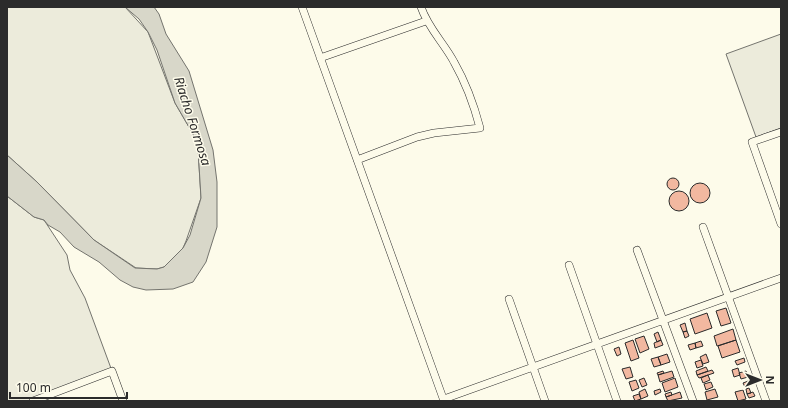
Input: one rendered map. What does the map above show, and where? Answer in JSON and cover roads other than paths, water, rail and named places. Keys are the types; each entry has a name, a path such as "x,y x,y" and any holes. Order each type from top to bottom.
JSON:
{"street":[{"path":"302,7 444,400 781,278"},
{"path":"357,160 417,137 434,133 480,128 474,105 454,62 426,21 421,7"},
{"path":"320,58 426,21"},
{"path":"781,132 752,142 781,224"},
{"path":"703,227 766,401"},
{"path":"637,250 693,401"},
{"path":"569,265 617,401"},
{"path":"509,299 545,401"},
{"path":"33,401 112,371 122,401"}],"water":[{"name":"Riacho Formosa","path":"125,7 154,7 159,14 166,34 189,71 213,150 217,182 217,227 206,262 193,282 173,289 146,290 133,287 120,280 99,262 74,247 60,232 48,225 44,220 34,217 7,196 7,155 37,182 94,240 135,268 157,269 164,267 183,248 190,235 201,198 198,149 193,134 175,103 157,50 148,32 139,19"}]}
